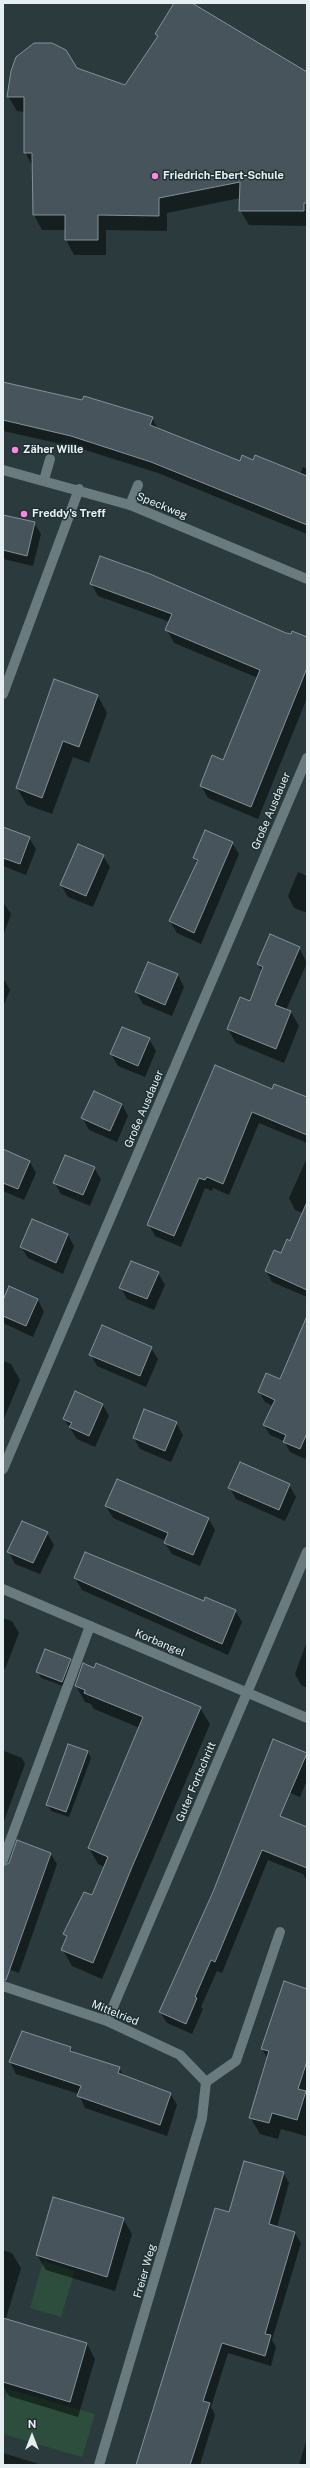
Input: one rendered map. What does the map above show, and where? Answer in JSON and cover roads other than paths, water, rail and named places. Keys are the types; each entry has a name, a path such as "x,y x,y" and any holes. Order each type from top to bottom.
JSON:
{"street":[{"path":"44,480 50,459"},
{"name":"Speckweg","path":"3,470 79,489 130,505 307,579"},
{"path":"130,505 138,484"},
{"path":"3,694 79,489"},
{"name":"Große Ausdauer","path":"3,1469 307,758"},
{"name":"Guter Fortschritt","path":"107,2021 307,1552"},
{"name":"Korbangel","path":"3,1589 307,1718"},
{"path":"3,1860 90,1626"},
{"path":"206,2082 236,2061 280,1932"},
{"name":"Mittelried","path":"3,1986 107,2021 180,2055 206,2082"},
{"name":"Freier Weg","path":"99,2465 202,2118 206,2082"}],"place":[{"name":"Friedrich-Ebert-Schule","path":"155,176"},
{"name":"Zäher Wille","path":"15,450"},
{"name":"Freddy's Treff","path":"24,514"}]}
